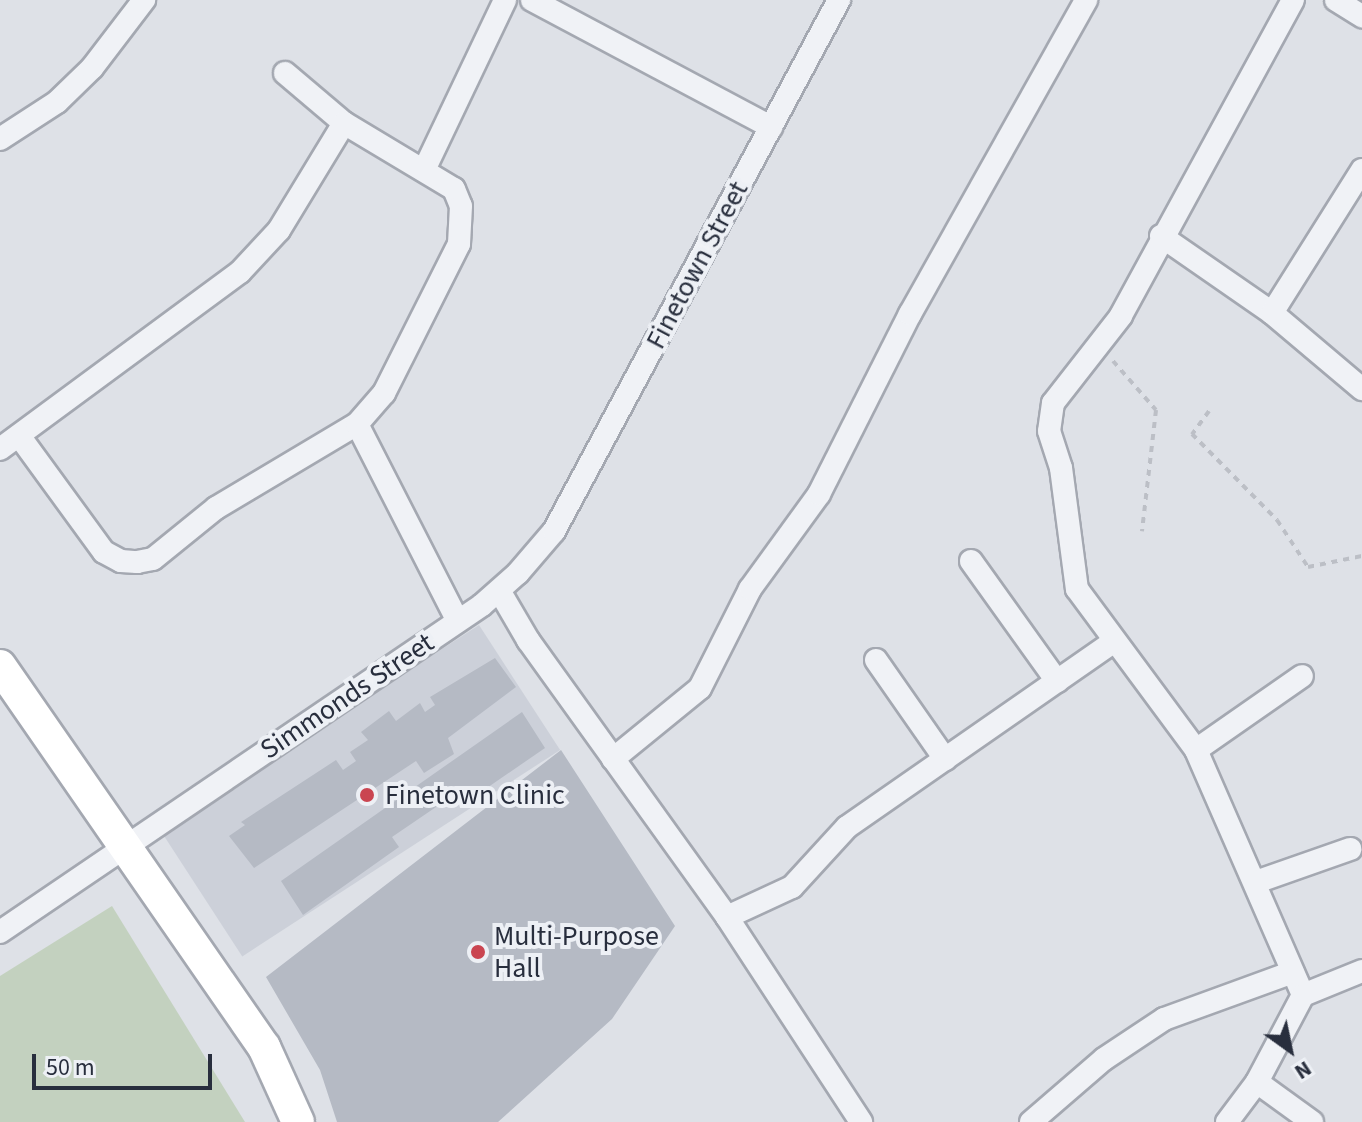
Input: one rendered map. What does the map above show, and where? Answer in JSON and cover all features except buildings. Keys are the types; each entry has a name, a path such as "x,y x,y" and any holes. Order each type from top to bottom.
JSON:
{"street":[{"path":"0,139 57,102 92,68 144,0"},
{"path":"424,170 505,0"},
{"path":"532,0 771,127"},
{"name":"Finetown Street","path":"554,531 839,0"},
{"path":"613,759 700,688 750,589 819,494 910,314 1086,0"},
{"path":"1293,0 1101,347 1053,403 1049,431 1061,468 1074,581 1113,642 1196,750 1303,995"},
{"path":"1336,0 1362,16"},
{"path":"20,437 104,552 121,561 137,562 153,559 216,508 357,424 384,393 459,244 463,224 454,189 344,123 285,73"},
{"path":"0,449 240,272 279,230 344,123"},
{"path":"1272,313 1362,170"},
{"path":"1161,236 1272,313 1362,389"},
{"path":"357,424 458,621"},
{"name":"Simmonds Street","path":"0,932 500,592 554,531"},
{"path":"971,561 1057,681"},
{"path":"500,592 613,759 727,917 851,1118"},
{"path":"727,917 792,887 847,827 1113,642"},
{"path":"876,660 945,759"},
{"path":"0,666 264,1047 298,1122"},
{"path":"1196,750 1302,676"},
{"path":"1256,882 1350,849"},
{"path":"1227,1122 1257,1082 1303,995 1362,971"},
{"path":"1031,1122 1104,1059 1153,1025 1293,972"},
{"path":"1257,1082 1312,1122"}],"path":[{"path":"1101,347 1156,410 1142,531"},
{"path":"1209,411 1192,434 1277,520 1308,567 1362,556"}],"shaded area":[{"name":"Finetown Clinic","path":"479,625 560,750 242,956 161,831"}],"green space":[{"path":"112,906 245,1122 0,1122 0,976"}],"place":[{"name":"Finetown Clinic","path":"367,795"},
{"name":"Multi-Purpose Hall","path":"478,952"}]}
